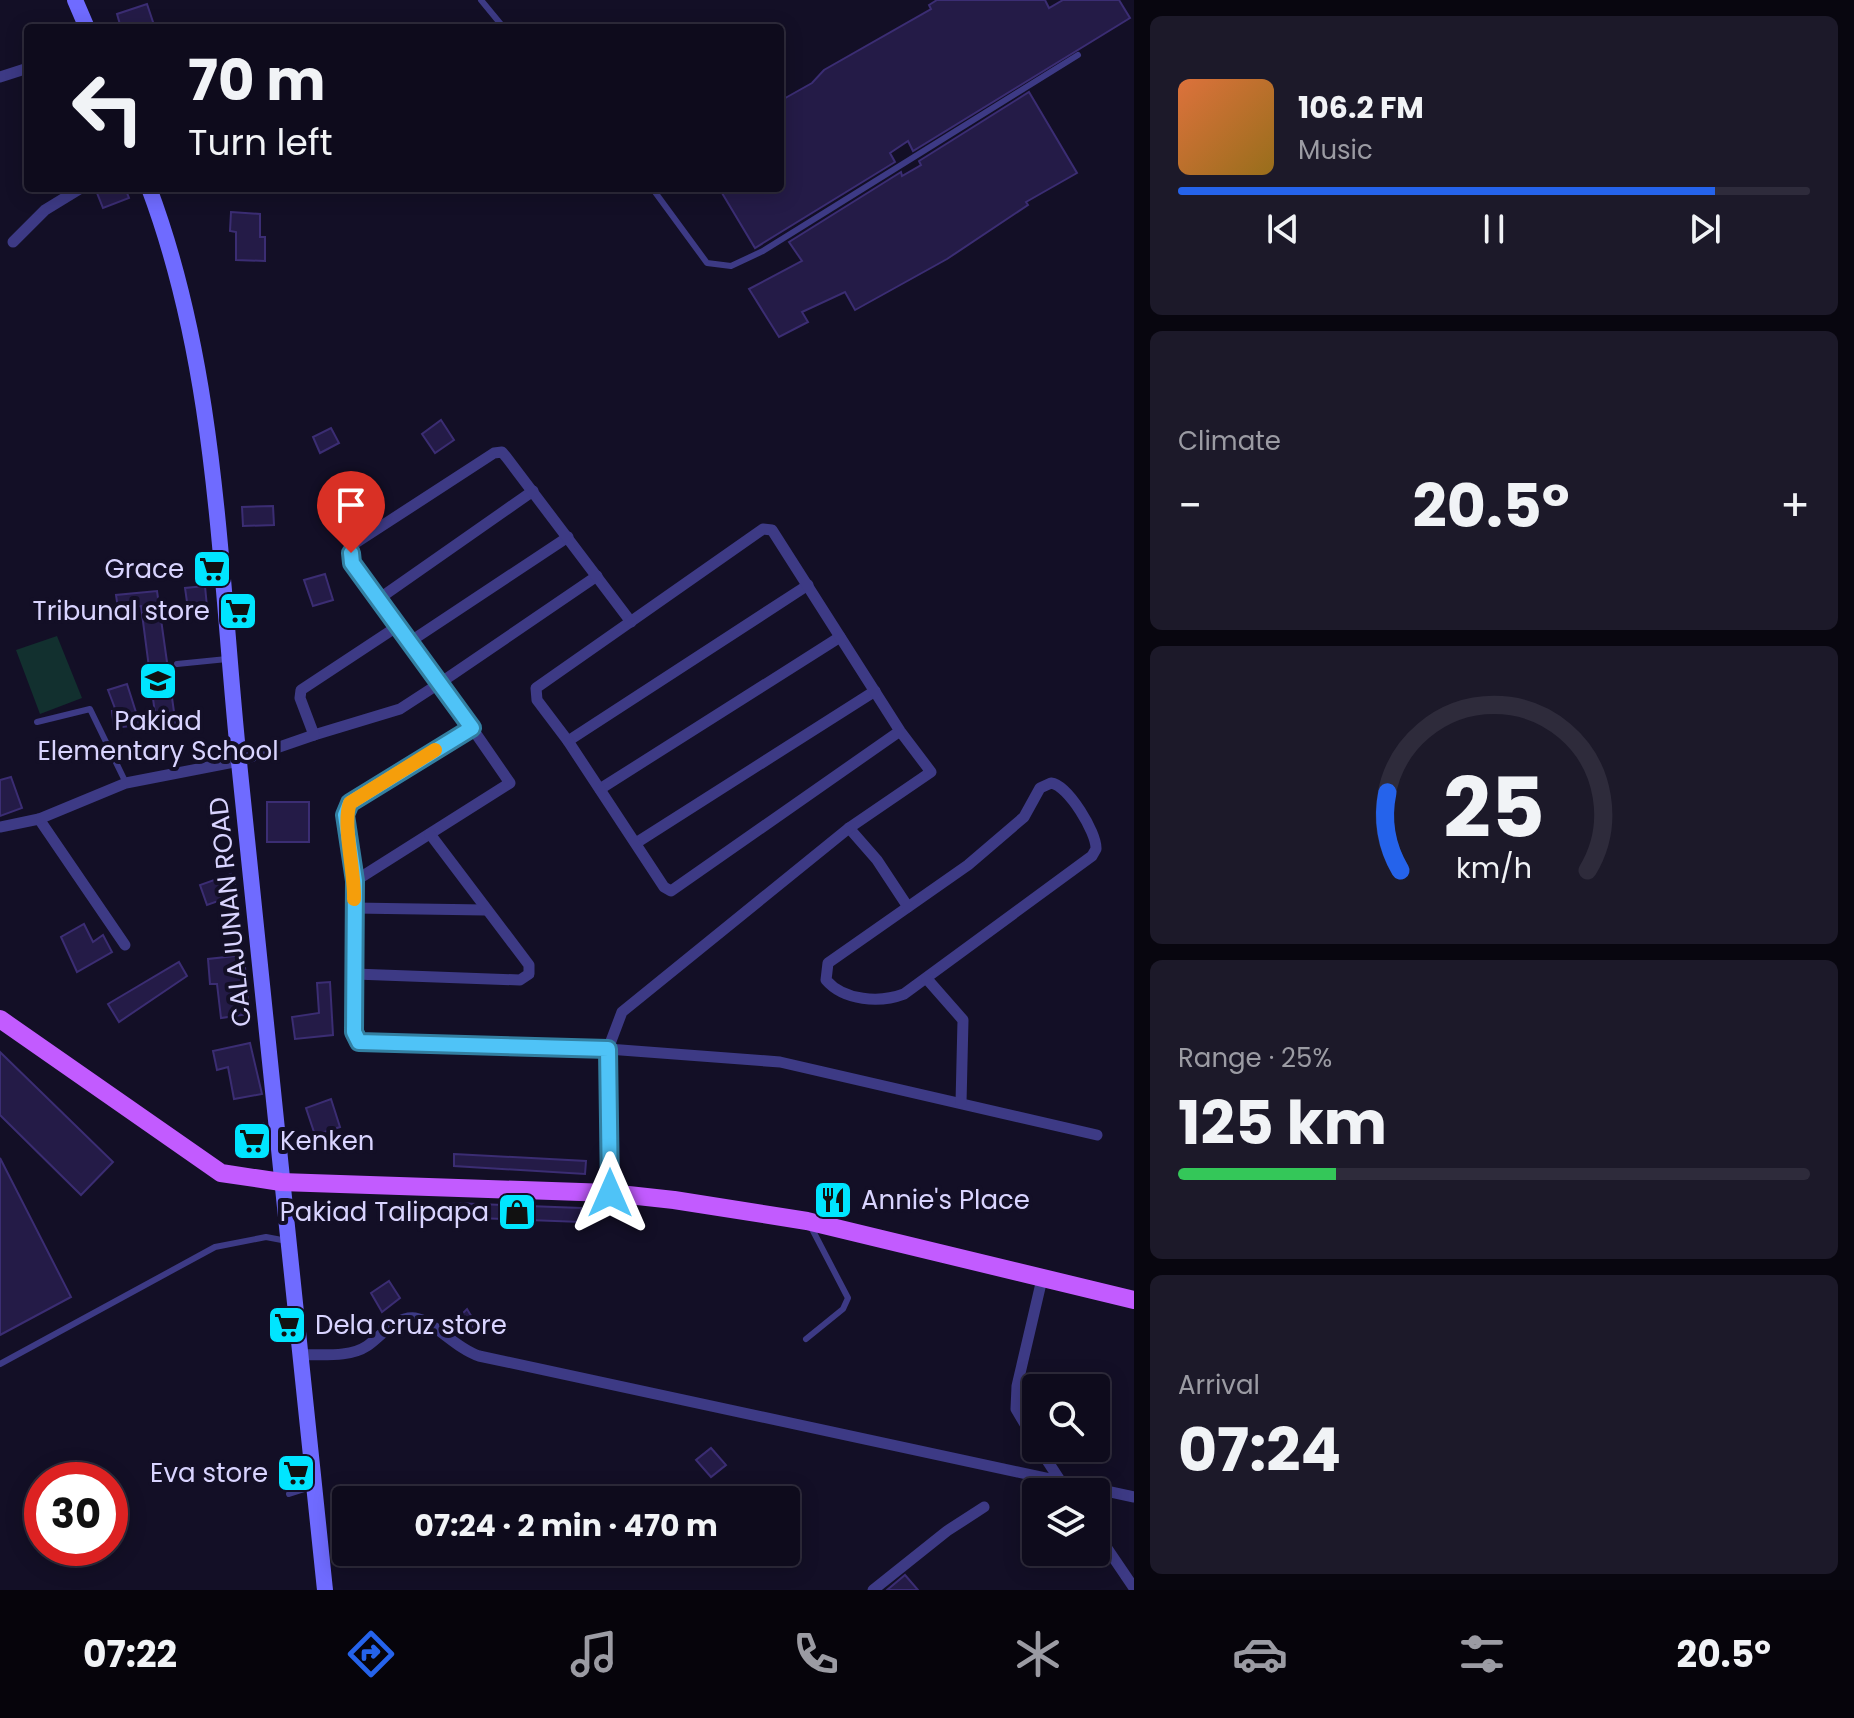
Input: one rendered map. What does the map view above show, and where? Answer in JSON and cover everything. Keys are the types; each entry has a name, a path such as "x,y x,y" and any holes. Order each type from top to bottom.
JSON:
{"main road":[{"path":"75,0 85,24"},
{"name":"CALAJUNAN ROAD","path":"150,192 181,279 209,432 281,1182 325,1590"},
{"path":"0,1019 221,1173 281,1182 610,1193 807,1221 1134,1300"}],"street":[{"path":"0,77 24,69"},
{"path":"13,242 45,210 74,192"},
{"path":"355,881 510,783 411,641 352,563 354,544 494,453 502,452 631,622"},
{"path":"380,598 533,491"},
{"path":"610,1193 608,1049 622,1012 849,828 931,772 900,731 772,530 763,529 536,688 537,700 568,741 664,887 671,891 900,731"},
{"path":"411,641 568,537"},
{"path":"0,827 39,819 126,783 239,761 400,709 597,576"},
{"path":"568,741 808,585"},
{"path":"314,735 300,698 301,690 398,626"},
{"path":"600,789 840,637"},
{"path":"636,843 875,691"},
{"path":"472,728 350,803 345,815 355,881 353,1018 359,1042 608,1049 780,1062 1097,1135"},
{"path":"1051,783 1064,788 1094,834 1096,849 1092,856 927,979 887,1000 843,992 826,980 828,963 908,907 1024,817 1040,788 1051,783"},
{"path":"39,819 125,945"},
{"path":"849,828 877,860 908,907"},
{"path":"355,974 520,980 529,974 529,965 430,834"},
{"path":"354,908 485,910"},
{"path":"927,979 963,1020 961,1103"},
{"path":"1022,1374 1042,1279"},
{"path":"300,1355 354,1353 397,1321 413,1318 428,1323 461,1350 479,1356 1025,1478"},
{"path":"1022,1374 1016,1409 1022,1419"},
{"path":"1110,1494 1134,1497"},
{"path":"873,1590 937,1538 984,1507"},
{"path":"1110,1553 1134,1588"}],"lane":[{"path":"481,0 501,24"},
{"path":"655,192 707,263 731,266 763,251 1078,55"},
{"path":"177,664 231,659"},
{"path":"37,722 90,709 126,783"},
{"path":"806,1339 843,1309 848,1298 807,1221"},
{"path":"0,1364 215,1247 266,1237 287,1241"},
{"path":"289,1494 314,1486"}],"green space":[{"path":"57,636 82,698 40,714 16,650"}],"building":[{"path":"937,0 1045,0 1049,8 1063,0 1119,0 1130,18 913,151 908,141 890,153 895,162 755,248 721,192 784,192 784,99 812,83 824,70 931,9 929,5"},
{"path":"147,4 154,24 120,24 117,14"},
{"path":"1029,92 1077,173 1026,202 1028,205 947,259 855,310 845,292 802,312 808,322 779,337 749,289 802,261 789,242 901,172 902,176 921,165 919,161"},
{"path":"97,192 127,192 129,198 103,208"},
{"path":"231,212 260,214 260,237 265,237 265,261 236,260 236,232 230,231"},
{"path":"441,420 454,440 435,453 422,434"},
{"path":"331,428 339,443 320,453 313,437"},
{"path":"339,496 352,518 339,526 326,504"},
{"path":"273,506 274,525 243,526 242,507"},
{"path":"325,574 333,600 313,606 304,580"},
{"path":"205,586 207,607 188,609 185,588"},
{"path":"157,591 176,726 157,729 141,606 118,609 116,595"},
{"path":"127,684 140,725 114,728 112,711 116,711 108,690"},
{"path":"11,777 22,808 0,816 0,780"},
{"path":"267,802 309,802 309,842 267,842"},
{"path":"231,874 238,894 207,905 200,885"},
{"path":"84,924 93,942 103,935 112,952 77,972 61,937"},
{"path":"244,955 249,1014 221,1018 217,984 210,984 208,959"},
{"path":"179,962 187,976 119,1022 108,1004"},
{"path":"330,982 333,1035 295,1039 292,1017 319,1013 317,983"},
{"path":"250,1043 262,1094 234,1099 228,1067 217,1070 213,1051"},
{"path":"0,1052 113,1162 81,1195 0,1115"},
{"path":"331,1099 340,1127 315,1135 306,1108"},
{"path":"263,1123 266,1145 242,1148 239,1126"},
{"name":"Pakiad Talipapa","path":"454,1154 586,1161 585,1174 454,1166"},
{"path":"0,1158 71,1297 0,1335"},
{"name":"Pakiad Talipapa","path":"453,1203 581,1208 581,1222 452,1217"},
{"path":"389,1281 400,1298 382,1312 371,1293"},
{"path":"467,1309 476,1324 461,1336 450,1326"},
{"path":"711,1448 726,1465 711,1477 696,1460"},
{"path":"905,1575 918,1590 887,1590"}],"slow traffic":[{"path":"354,899 355,881 345,815 350,803 435,750"}],"place":[{"name":"Grace","path":"212,569"},
{"name":"Tribunal store","path":"238,611"},
{"name":"Pakiad Elementary School","path":"158,681"},
{"name":"Kenken","path":"252,1141"},
{"name":"Annie's Place","path":"833,1200"},
{"name":"Pakiad Talipapa","path":"517,1212"},
{"name":"Dela cruz store","path":"287,1325"},
{"name":"Eva store","path":"296,1473"}],"route":[{"path":"351,553 352,563 472,728 359,796 350,803 345,815 355,881 354,1032 359,1042 608,1049 610,1193"}]}
